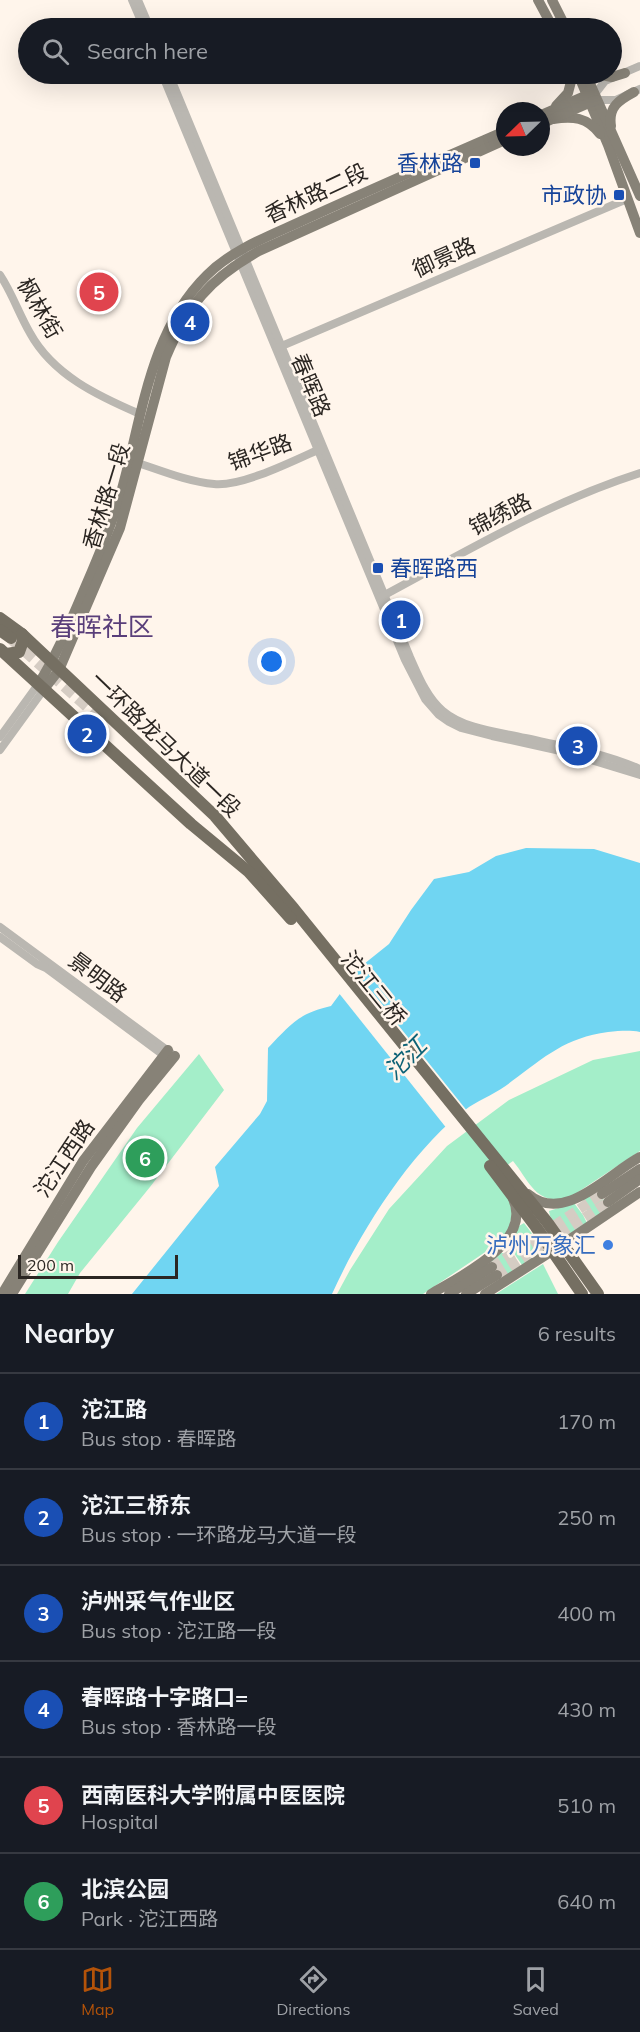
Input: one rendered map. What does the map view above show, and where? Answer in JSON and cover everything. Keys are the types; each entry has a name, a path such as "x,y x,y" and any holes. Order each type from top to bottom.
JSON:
{"highway":[{"name":"一环路龙马大道一段","path":"0,618 8,642 42,686 88,718 191,824 253,870"},
{"path":"0,630 8,642"},
{"name":"一环路龙马大道一段","path":"8,642 56,666 215,816 253,870 291,912"},
{"path":"93,701 82,700 76,708 253,870"},
{"name":"沱江三桥","path":"291,912 497,1168"},
{"path":"497,1168 563,1244 598,1294"},
{"path":"497,1168 582,1294"}],"main road":[{"path":"538,0 548,18"},
{"path":"552,0 561,18"},
{"path":"550,113 568,93 570,84"},
{"path":"584,84 593,98"},
{"path":"589,84 611,141 639,192"},
{"path":"637,91 620,99 612,110 611,141 627,199 640,233"},
{"path":"550,114 593,98"},
{"path":"550,115 583,119 611,141"},
{"name":"香林路二段","path":"242,255 393,180 496,134"},
{"name":"香林路二段","path":"242,255 496,144"},
{"name":"香林路一段","path":"56,666 110,530 140,414 162,345 176,313 190,293 209,273 242,255"},
{"name":"香林路一段","path":"42,686 56,666 120,528 158,382 175,335 199,297 242,255"},
{"name":"沱江西路","path":"2,1294 84,1161 169,1056"},
{"name":"沱江西路","path":"12,1294 91,1167 169,1056"},
{"path":"497,1168 533,1198 541,1203 554,1205 567,1203 577,1198 640,1156"},
{"path":"431,1294 480,1263 511,1236 516,1222 515,1205 497,1168"},
{"path":"640,1169 605,1198 640,1179"},
{"path":"563,1244 640,1192"},
{"path":"485,1294 552,1251"},
{"path":"449,1294 495,1271 466,1294"}],"street":[{"path":"132,0 140,18"},
{"path":"138,0 146,18"},
{"path":"622,74 640,66"},
{"name":"春晖路","path":"166,84 242,255"},
{"name":"春晖路","path":"172,84 382,596 412,676 434,705"},
{"path":"593,98 603,84"},
{"path":"593,98 616,100 637,91"},
{"name":"御景路","path":"279,347 627,199"},
{"name":"枫林街","path":"0,275 30,334 58,367 104,399 140,414"},
{"name":"锦华路","path":"139,462 204,483 224,484 242,481 321,447"},
{"name":"锦绣路","path":"382,596 481,543 551,509 588,492 640,473"},
{"name":"香林路一段","path":"0,737 42,686"},
{"name":"香林路一段","path":"0,750 42,686"},
{"path":"434,705 463,722 493,731 567,746 640,769"},
{"path":"434,705 448,722 461,728 565,752 640,775"},
{"name":"景明路","path":"0,927 169,1056"},
{"name":"景明路","path":"0,937 169,1056"}],"green space":[{"path":"640,1051 640,1151 569,1198 558,1200 549,1199 535,1190 513,1161 492,1176 511,1201 512,1214 509,1229 501,1241 423,1294 337,1294 389,1209 447,1146 509,1100 593,1060"},
{"path":"199,1054 224,1090 150,1187 80,1273 68,1294 25,1294 137,1128"},
{"path":"596,1189 610,1209 597,1218 587,1210 583,1197"},
{"path":"574,1203 587,1223 566,1237 550,1216 549,1211"},
{"path":"524,1223 544,1252 522,1265 509,1246 519,1226"},
{"path":"500,1252 507,1255 515,1268 514,1272 501,1282 488,1260"},
{"path":"543,1264 558,1294 496,1294"}],"water":[{"name":"沱江","path":"526,848 594,849 640,863 640,1032 608,1032 593,1035 557,1049 502,1088 469,1107 448,1124 408,1167 390,1192 357,1244 332,1294 132,1294 219,1186 215,1167 260,1114 267,1101 268,1048 303,1016 331,1006 359,968 389,944 434,879 469,872 496,856"}],"pier":[{"path":"354,970 468,1112 448,1130 338,992"}],"tunnel":[{"path":"11,638 96,714"},
{"path":"492,1267 602,1194"},
{"path":"497,1275 608,1202"}],"place":[{"name":"香林路","path":"475,163"},
{"name":"市政协","path":"619,195"},
{"name":"西南医科大学附属中医医院","path":"99,292"},
{"name":"春晖路十字路口=","path":"190,322"},
{"name":"春晖路西","path":"378,568"},
{"name":"沱江路","path":"401,620"},
{"name":"沱江三桥东","path":"87,734"},
{"name":"泸州采气作业区","path":"578,746"},
{"name":"北滨公园","path":"145,1158"},
{"name":"泸州万象汇","path":"608,1245"}],"district":[{"name":"春晖社区","path":"102,626"}]}
